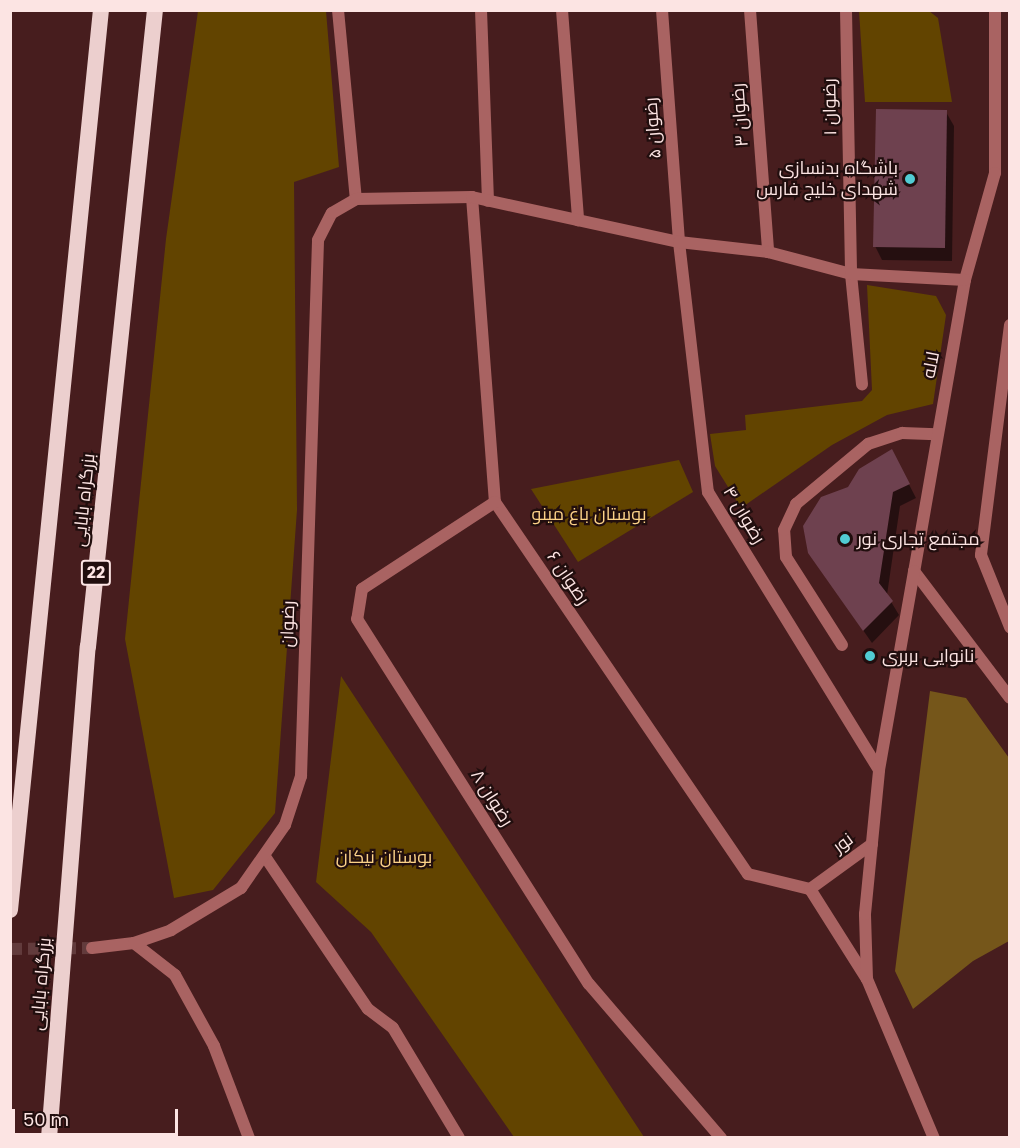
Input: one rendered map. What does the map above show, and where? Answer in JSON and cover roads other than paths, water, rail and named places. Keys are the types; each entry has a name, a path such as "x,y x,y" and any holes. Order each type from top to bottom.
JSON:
{"highway":[{"name":"بزرگراه بابایی","path":"10,910 99,10"},
{"name":"بزرگراه بابایی","path":"48,1137 88,647 155,10"}],"street":[{"path":"338,10 356,199 472,197 679,242 768,252 851,274 965,280"},
{"path":"481,10 488,201"},
{"path":"562,10 578,220"},
{"name":"رضوان ۵","path":"662,10 679,242"},
{"name":"رضوان ۳","path":"750,10 768,252"},
{"name":"رضوان ۱","path":"846,10 851,274 862,384"},
{"name":"لاله","path":"914,571 936,434 965,280 995,173 995,10"},
{"name":"رضوان ۶","path":"472,197 495,502 748,874 810,889"},
{"name":"رضوان","path":"92,948 134,943 212,909 241,888 266,858 285,825 302,776 318,240 332,213 356,199"},
{"name":"رضوان ۴","path":"679,242 708,492 879,770"},
{"path":"1010,325 981,555 1010,627"},
{"path":"842,645 786,557 784,530 796,504 868,444 902,433 936,434"},
{"name":"رضوان ۸","path":"495,502 362,589 357,619 589,984 721,1137"},
{"path":"872,844 879,770 914,571"},
{"path":"914,571 1010,698"},
{"name":"نور","path":"810,889 872,844"},
{"name":"نور","path":"867,979 865,914 872,844"},
{"path":"266,858 368,1009 393,1028 459,1137"},
{"path":"810,889 867,979 934,1137"},
{"path":"134,943 175,975 214,1046 249,1137"}],"tunnel":[{"path":"10,949 92,948"}],"place":[{"name":"باشگاه بدنسازی شهدای خلیج فارس","path":"910,179"},
{"name":"مجتمع تجاری نور","path":"845,539"},
{"name":"نانوایی بربری","path":"870,656"}],"park label":[{"name":"بوستان باغ مینو","path":"589,514"},
{"name":"بوستان نیکان","path":"384,857"}]}
